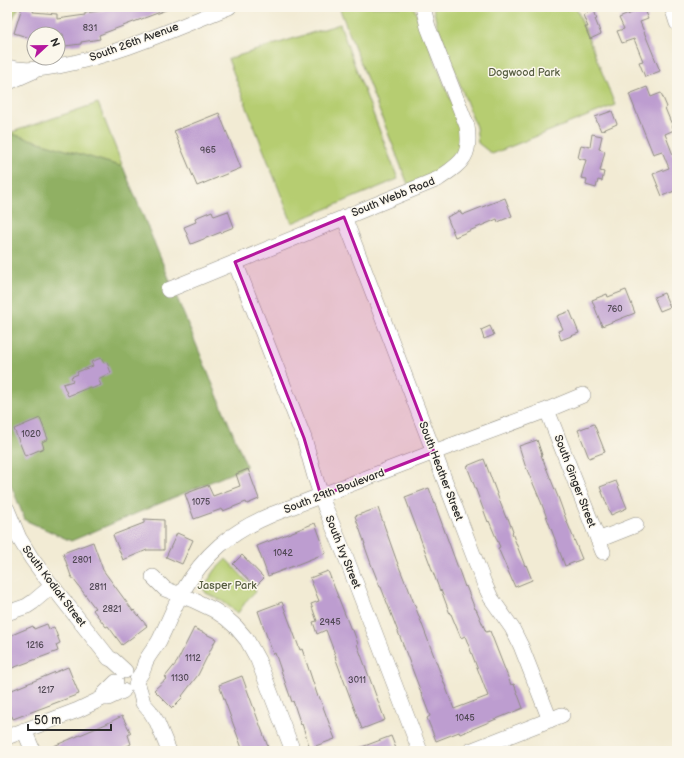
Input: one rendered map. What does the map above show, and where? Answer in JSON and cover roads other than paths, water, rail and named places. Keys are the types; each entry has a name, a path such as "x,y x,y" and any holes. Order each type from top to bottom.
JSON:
{"street":[{"name":"South 26th Avenue","path":"7,83 37,70 114,52 229,7"},
{"name":"South Webb Road","path":"168,290 438,179 459,164 466,155 468,146 469,136 467,126 428,26 423,7"},
{"path":"672,7 677,23"},
{"name":"South 26th Avenue","path":"7,67 37,70"},
{"name":"South Heather Street","path":"344,217 484,583 491,598 512,628 556,718 470,751"},
{"name":"South Ivy Street","path":"235,262 304,438 314,477 321,496 420,751"},
{"name":"South 29th Boulevard","path":"7,737 78,710 103,698 104,694 144,667 145,662 158,641 194,573 210,555 233,535 255,521 583,395"},
{"name":"South Ginger Street","path":"547,410 600,546 636,525"},
{"name":"South Kodiak Street","path":"7,509 19,538 52,586 109,658 109,663 125,681 140,691 143,703 157,722 169,751"},
{"path":"153,577 165,589 214,610 234,624 247,640 258,660 293,751"},
{"path":"7,613 34,602 52,586"},
{"path":"24,730 33,751"}],"park label":[{"name":"Dogwood Park","path":"524,72"},
{"name":"Jasper Park","path":"227,585"}]}
